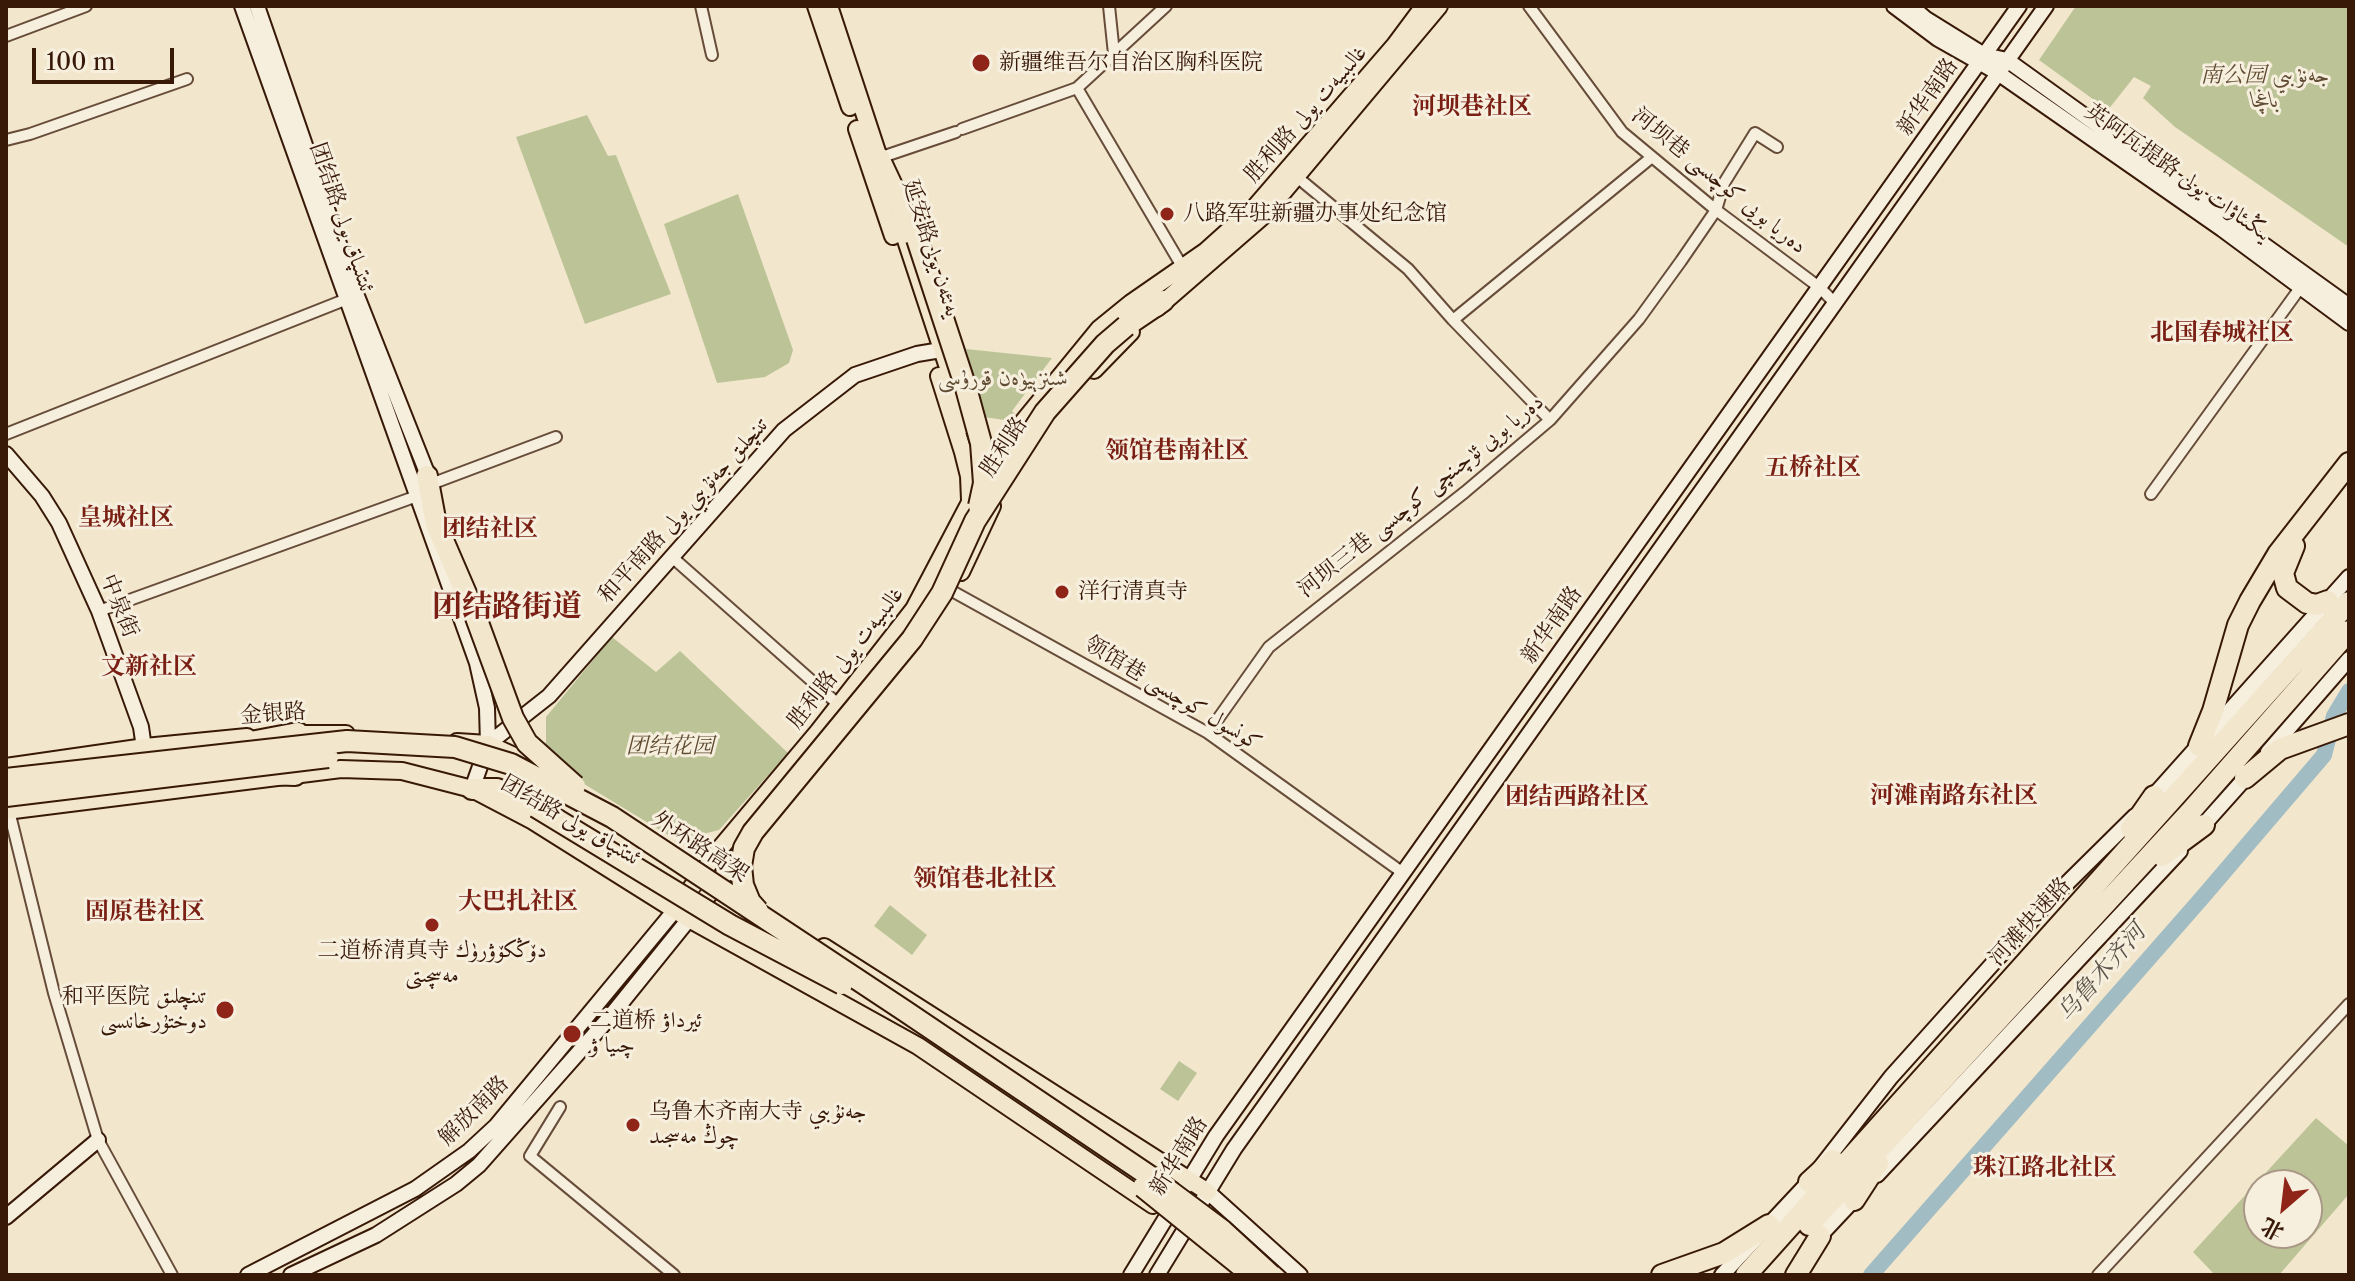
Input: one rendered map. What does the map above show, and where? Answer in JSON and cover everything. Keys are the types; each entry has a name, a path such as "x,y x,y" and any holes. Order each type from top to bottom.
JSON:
{"highway":[{"path":"879,158 917,239 981,443 984,483 975,521"},
{"path":"777,926 762,915 746,893 741,866 744,848 753,832 912,639 942,593 975,521 1045,412 1105,344 1163,301"},
{"path":"2199,746 2213,711 2238,625 2263,578 2349,463"},
{"path":"2339,601 2317,605 2307,603 2287,588 2285,563 2297,535 2349,475"},
{"path":"429,480 436,524 474,612 513,718 527,743 622,824"},
{"name":"河滩快速路","path":"1746,1275 1913,1099 2086,909 2339,601"},
{"name":"河滩快速路","path":"2086,909 2190,812 2349,631"},
{"path":"2245,778 2280,749 2349,724"},
{"path":"6,768 230,746 298,733"},
{"name":"外环路高架","path":"6,779 347,741 455,747 511,764 622,824 1151,1177 1222,1230 1271,1275"},
{"name":"外环路高架","path":"7,805 349,755 405,755 452,761 506,776 604,827 842,984 1144,1188 1252,1275"},
{"path":"7,805 266,774 295,775"},
{"path":"472,789 497,789 536,807 730,925 842,984"},
{"path":"2086,909 2154,796"},
{"path":"2086,909 2204,825"},
{"path":"1809,1182 1913,1099"},
{"path":"1854,1200 1913,1099"},
{"name":"河滩快速路","path":"1763,1275 1913,1099"},
{"path":"1662,1275 1724,1253 1769,1225"},
{"path":"1796,1275 1820,1236"},
{"path":"1243,1248 1286,1275"}],"main road":[{"name":"团结路 ئىتتىپاق يولى","path":"242,6 477,663 487,708 488,744 472,789 533,821 682,914 918,1046 1185,1229"},
{"name":"团结路 ئىتتىپاق يولى","path":"257,6 357,296 510,694 516,720 539,767 631,831 851,963 1208,1192"},
{"path":"816,6 936,351 969,476 970,500"},
{"name":"延安路يەنئەن يولى","path":"829,6 879,158 936,351 994,502"},
{"name":"胜利路 غالىبىيەت يولى","path":"682,914 914,609 970,500 1004,445 1099,329 1183,268 1255,207 1395,45 1424,6"},
{"name":"胜利路","path":"710,877 873,690 911,653 952,591 994,502 1033,439 1071,393 1163,301 1263,216 1439,6"},
{"path":"1894,6 1938,39 1981,59"},
{"path":"1911,6 1981,59"},
{"name":"新华南路","path":"1131,1275 1216,1136 2019,6"},
{"name":"新华南路","path":"1157,1275 1234,1149 2046,6"},
{"name":"英阿瓦提路 يىڭىئاۋات يولى","path":"1981,59 2003,67 2349,306"},
{"name":"英阿瓦提路 يىڭىئاۋات يولى","path":"2003,67 2349,323"},
{"name":"和平南路 تىنچلىق جەنۇبىي يولى","path":"488,744 549,696 784,430 855,375 936,351"},
{"name":"中泉街","path":"6,454 42,496 59,523 99,611 141,727 147,793"},
{"path":"1722,1275 1809,1182 1891,1077 2049,901 2154,796 2339,601 2349,577"},
{"path":"1785,1275 2204,825 2349,659"},
{"name":"金银路","path":"6,768 145,747 298,733 488,744 539,767"},
{"path":"7,805 147,793 341,769 402,771 472,789"},
{"path":"291,1275 376,1235 456,1184 479,1165 609,1018 682,914"},
{"name":"解放南路","path":"248,1275 415,1189 469,1151 496,1126 682,914"},
{"path":"1323,985 1341,998"},
{"path":"6,1217 98,1140"},
{"path":"1208,1192 1300,1275"},
{"path":"1185,1229 1238,1275"}],"street":[{"path":"6,36 86,6"},
{"path":"701,6 712,55"},
{"path":"1109,6 1114,54"},
{"path":"879,158 1077,88 1166,6"},
{"name":"河坝巷 دەريا بويى كوچىسى","path":"1529,6 1622,132 1716,210 1819,287 1835,303"},
{"path":"6,140 187,79"},
{"path":"1077,88 1183,268"},
{"name":"河坝三巷 دەريا بويى ئۈچىنچى كوچىسى","path":"1208,733 1269,647 1465,492 1550,420 1639,319 1716,210 1724,183 1755,133 1777,147"},
{"path":"1453,320 1652,157"},
{"path":"1297,177 1408,269 1550,420"},
{"path":"2151,494 2300,288"},
{"path":"6,434 347,299"},
{"path":"429,480 556,437"},
{"path":"99,611 417,496"},
{"path":"672,557 839,705"},
{"name":"领馆巷 كونسول كوچىسى","path":"952,591 1208,733 1403,873"},
{"path":"7,805 54,993 98,1140 172,1275"},
{"path":"2098,1275 2349,1004"},
{"path":"560,1107 530,1156 674,1275"}],"green space":[{"name":"南公园 جەنۇبىي باغچا","path":"2076,6 2349,6 2349,247 2175,127 2143,98 2151,86 2134,77 2108,110 2039,60"},
{"path":"587,115 608,156 616,155 671,294 585,324 516,137"},
{"path":"738,194 793,350 789,363 765,377 717,383 664,224"},
{"name":"شىنزېيۈەن قورۇسى","path":"966,349 1052,358 1012,411 1017,416 1011,421 984,417"},
{"name":"团结花园","path":"612,637 656,672 680,651 788,753 719,830 695,836 668,835 566,773 546,748 546,717"},
{"path":"890,905 927,935 912,955 874,926"},
{"path":"1179,1061 1197,1073 1178,1101 1160,1089"},
{"path":"2316,1118 2349,1146 2349,1194 2323,1224 2323,1169 2269,1169"},
{"path":"2243,1198 2243,1249 2301,1249 2279,1275 2215,1275 2193,1252"}],"waterway":[{"name":"乌鲁木齐河","path":"1871,1275 2324,755 2334,716 2349,691"}],"place":[{"name":"新疆维吾尔自治区胸科医院","path":"981,63"},
{"name":"八路军驻新疆办事处纪念馆","path":"1167,214"},
{"name":"洋行清真寺","path":"1062,592"},
{"name":"二道桥清真寺 دۆڭكۆۋرۈك مەسچىتى","path":"432,925"},
{"name":"和平医院 تىنچلىق دوختۇرخانىسى","path":"225,1010"},
{"name":"二道桥 ئيرداۋ چىيا ۋ","path":"572,1034"},
{"name":"乌鲁木齐南大寺 جەنۇبىي چوڭ مەسجىد","path":"633,1125"}],"district":[{"name":"河坝巷社区","path":"1472,107"},
{"name":"北国春城社区","path":"2222,333"},
{"name":"领馆巷南社区","path":"1177,451"},
{"name":"五桥社区","path":"1813,468"},
{"name":"皇城社区","path":"126,518"},
{"name":"团结社区","path":"490,529"},
{"name":"团结路街道","path":"507,607"},
{"name":"文新社区","path":"149,667"},
{"name":"河滩南路东社区","path":"1954,796"},
{"name":"团结西路社区","path":"1577,797"},
{"name":"领馆巷北社区","path":"985,879"},
{"name":"大巴扎社区","path":"518,902"},
{"name":"固原巷社区","path":"145,912"},
{"name":"珠江路北社区","path":"2045,1168"}]}
